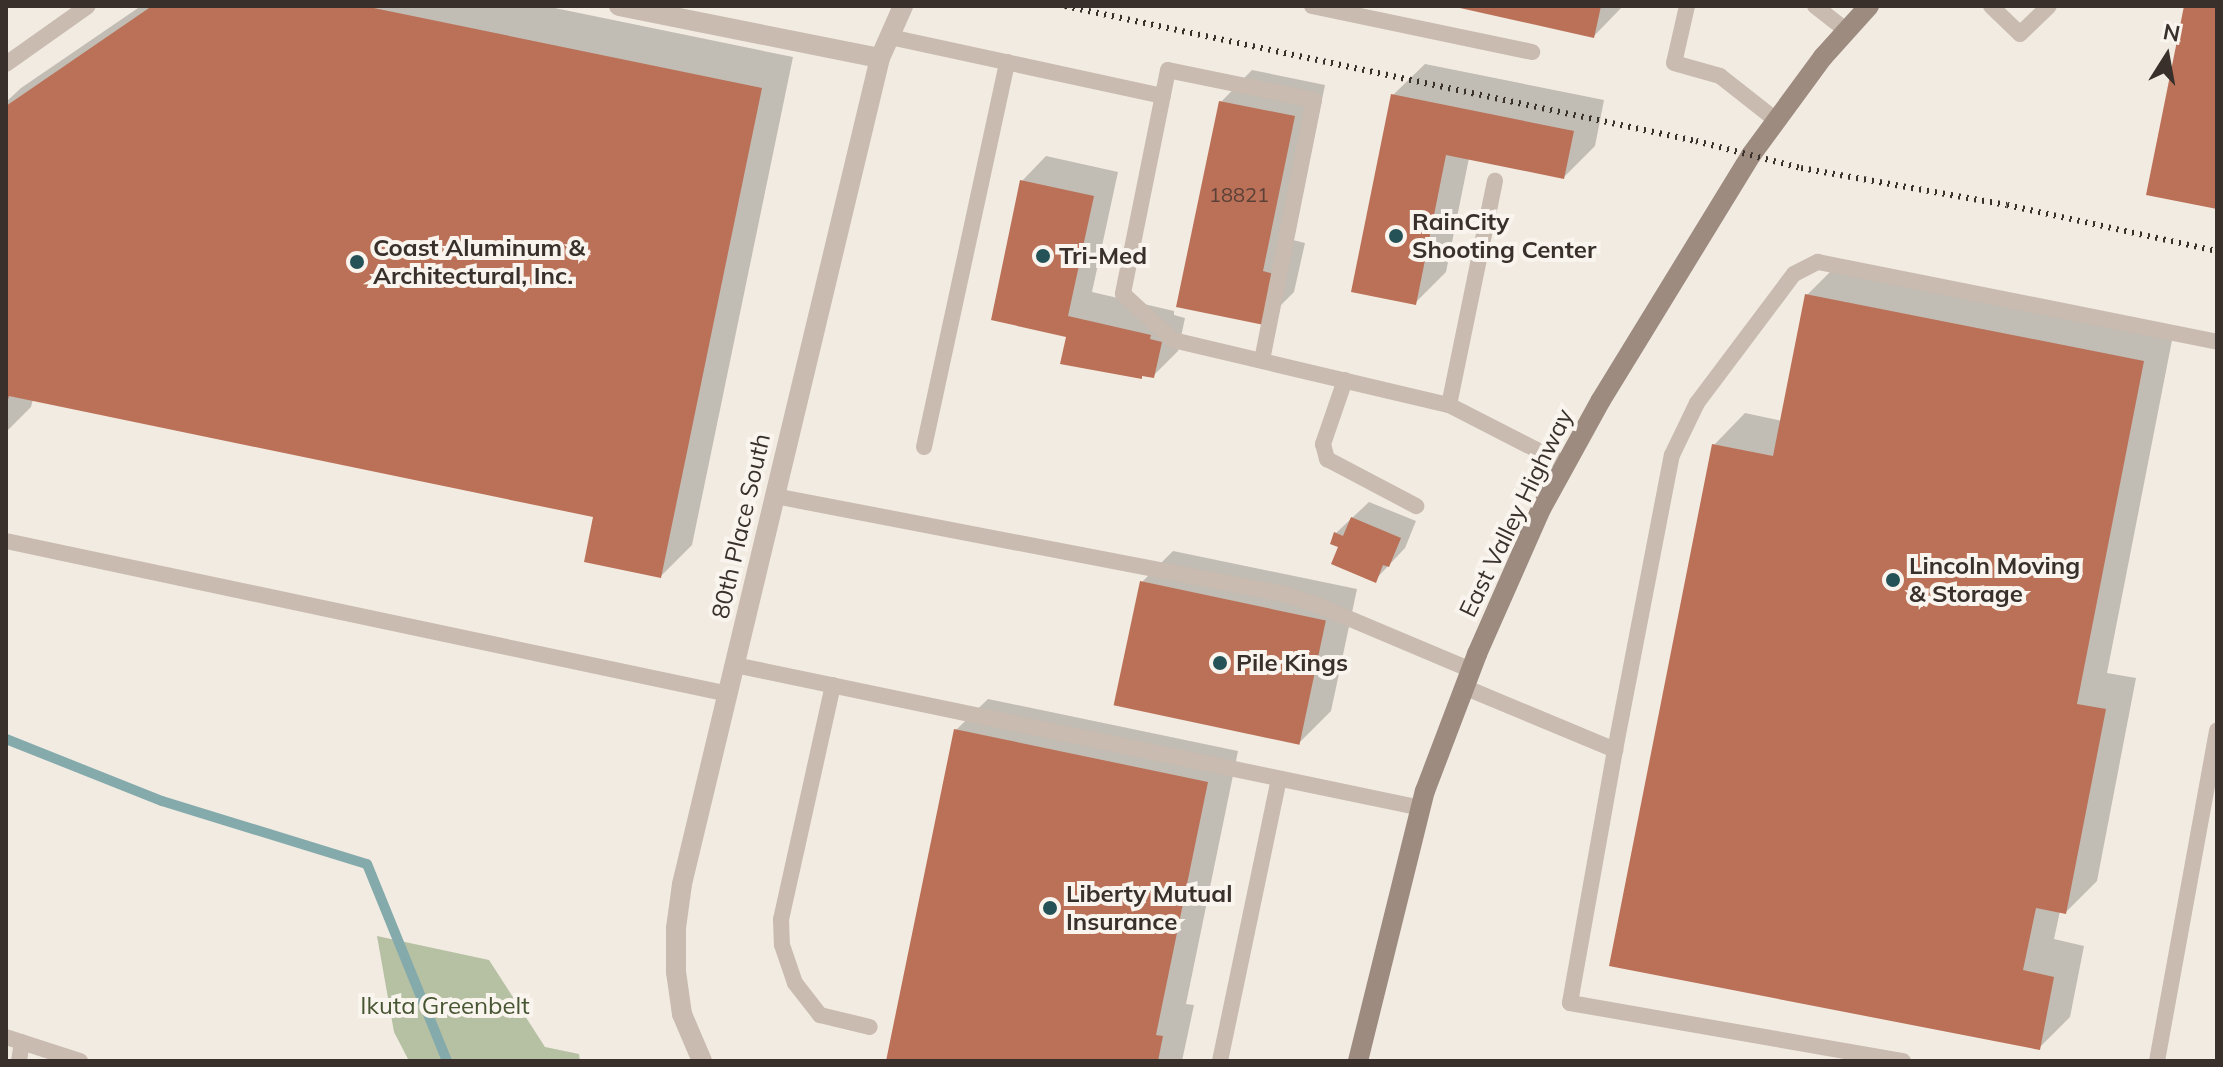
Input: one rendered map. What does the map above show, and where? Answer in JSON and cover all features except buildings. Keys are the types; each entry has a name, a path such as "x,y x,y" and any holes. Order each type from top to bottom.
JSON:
{"main road":[{"name":"East Valley Highway","path":"1358,1061 1421,808 1467,679 1541,509 1713,217 1776,120 1869,6"}],"street":[{"path":"619,6 880,58"},
{"name":"80th Place South","path":"702,1061 682,1014 676,972 676,928 682,884 880,58 903,6"}],"lane":[{"path":"6,64 88,6"},
{"path":"1312,6 1532,52"},
{"path":"1687,6 1674,63 1720,76 1776,120"},
{"path":"1815,6 1847,31"},
{"path":"1991,6 2020,34 2049,6"},
{"path":"890,37 1163,96"},
{"path":"924,447 1007,62"},
{"path":"1262,360 1314,100 1168,70 1123,294 1173,340 1449,405 1566,465"},
{"path":"1449,405 1495,181"},
{"path":"1903,1061 1570,1003 1672,455 1697,403 1794,274 1818,262 2217,342"},
{"path":"1345,380 1323,444 1327,459 1416,506"},
{"path":"775,496 1284,594 1317,605 1615,750"},
{"path":"6,541 728,694"},
{"path":"735,665 1421,808"},
{"path":"833,685 781,919 782,945 795,983 820,1015 870,1027"},
{"path":"2157,1061 2217,730"},
{"path":"1220,1061 1279,779"},
{"path":"14,1040 19,1061"},
{"path":"14,1040 80,1061"}],"green space":[{"name":"Ikuta Greenbelt","path":"377,936 489,960 545,1047 579,1054 580,1061 409,1061 394,1032"}],"waterway":[{"path":"6,739 162,801 367,864 447,1061"}],"railway":[{"path":"1065,6 1696,141 1801,168 2007,205 2217,251"}],"place":[{"name":"RainCity Shooting Center","path":"1396,236"},
{"name":"Tri-Med","path":"1043,256"},
{"name":"Coast Aluminum & Architectural, Inc.","path":"357,262"},
{"name":"Lincoln Moving & Storage","path":"1893,580"},
{"name":"Pile Kings","path":"1220,663"},
{"name":"Liberty Mutual Insurance","path":"1050,908"}]}
